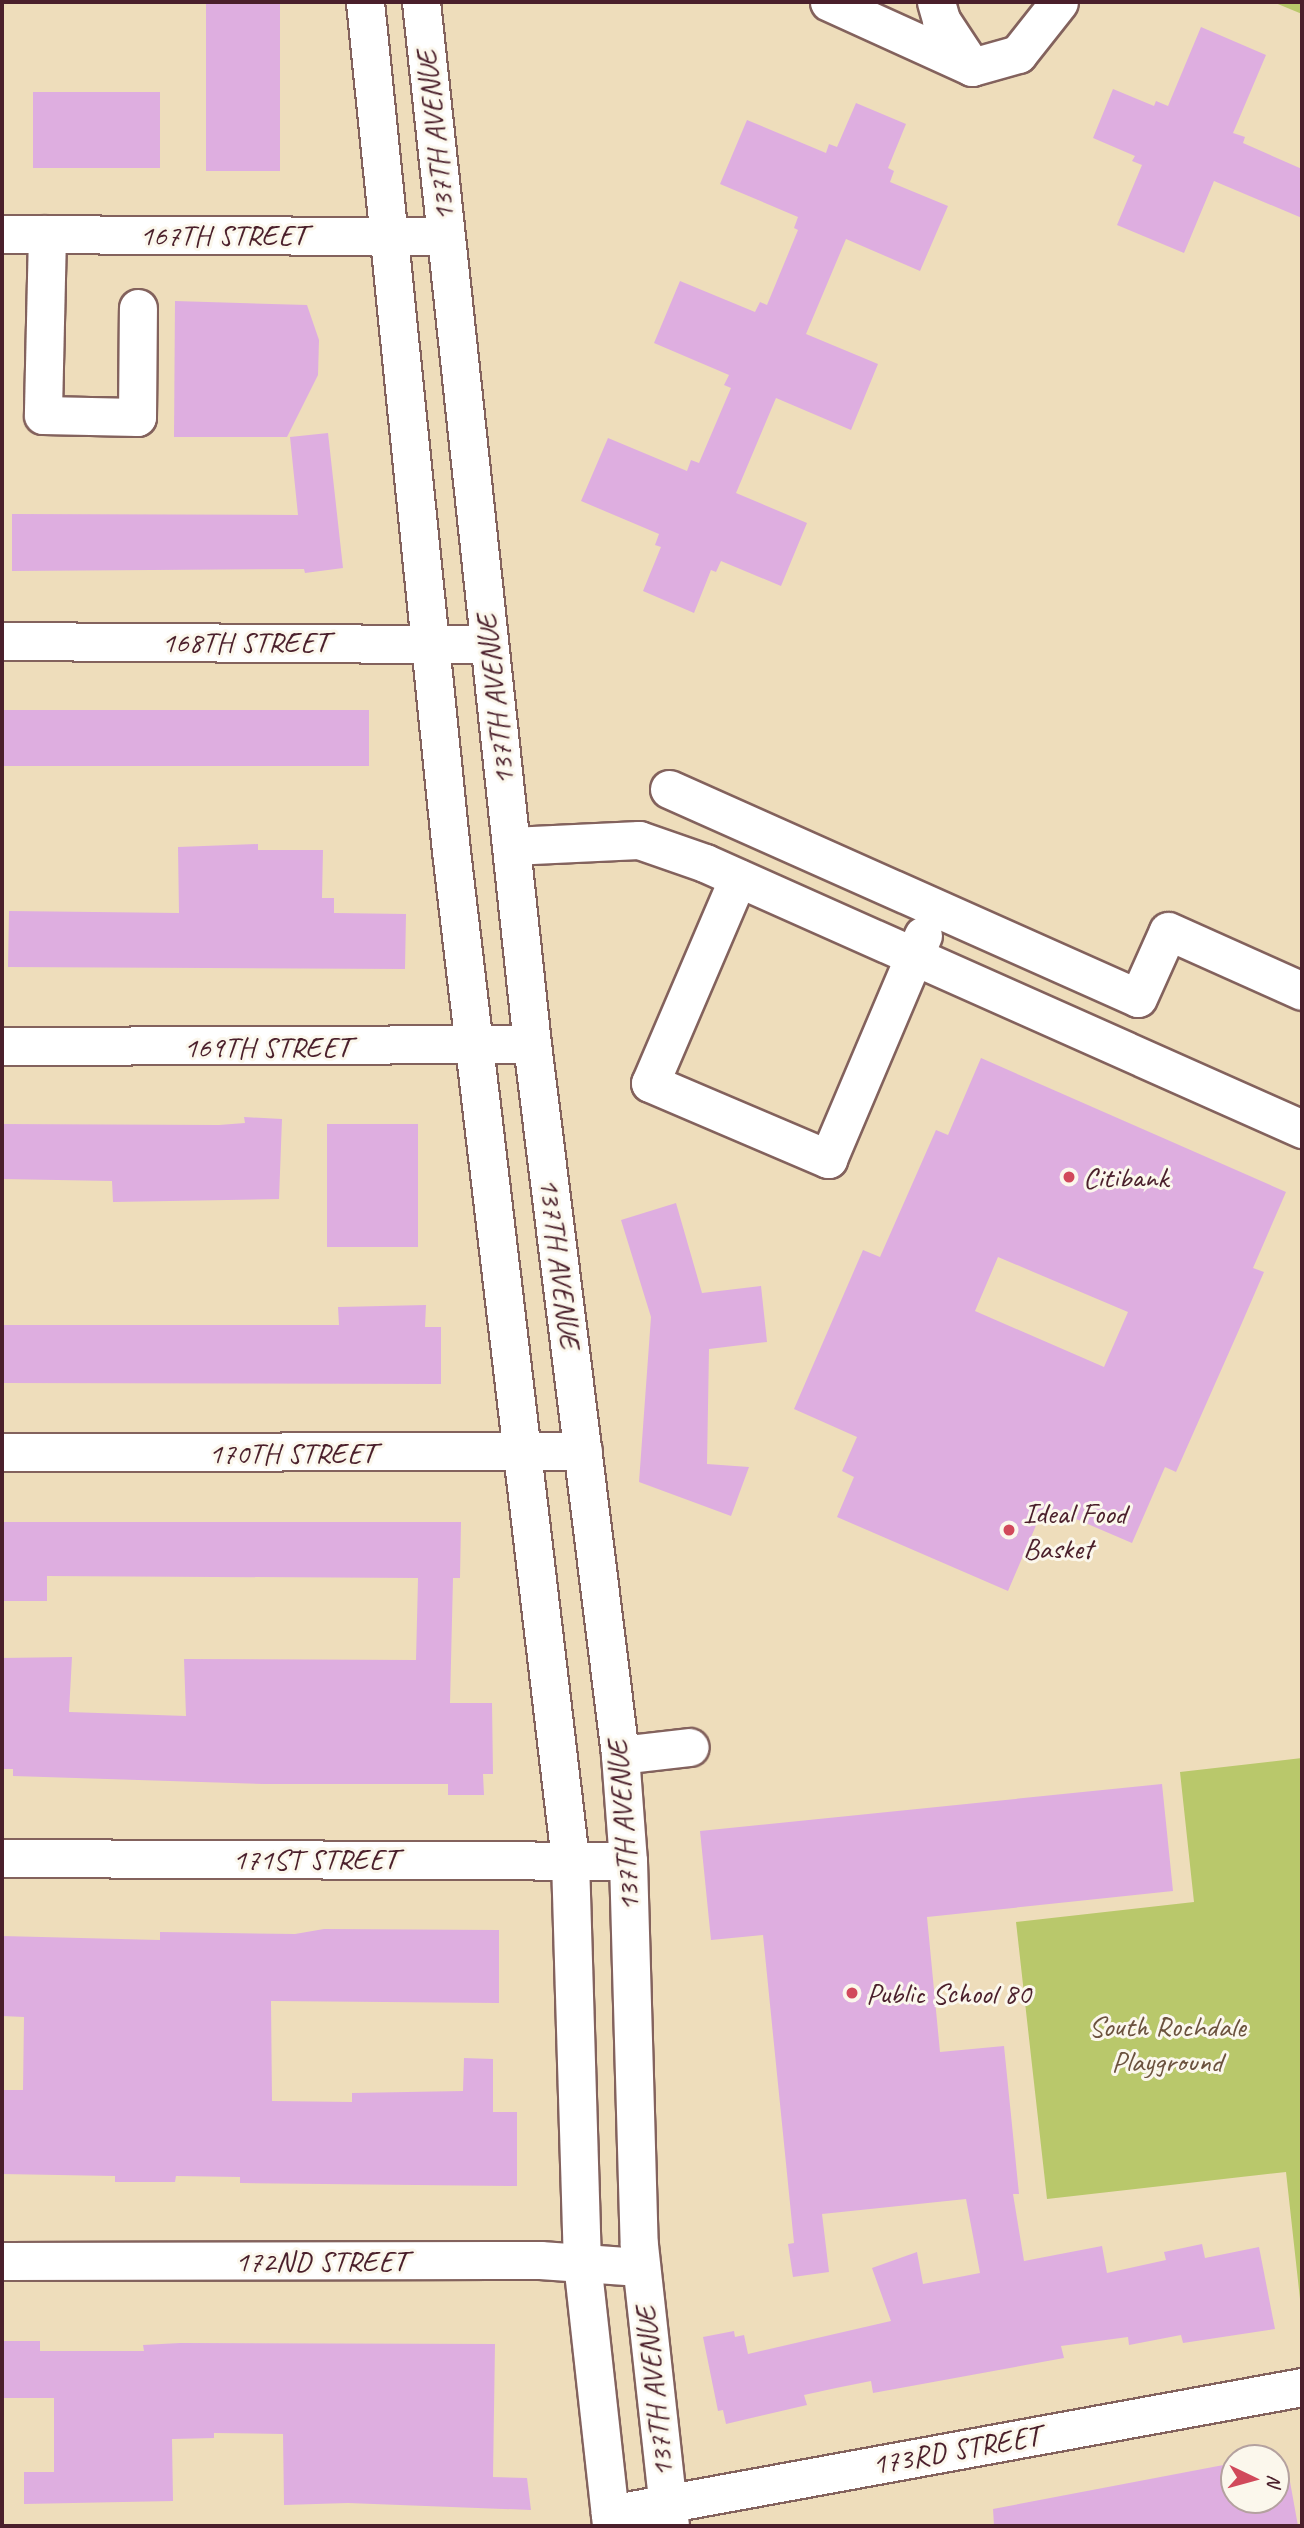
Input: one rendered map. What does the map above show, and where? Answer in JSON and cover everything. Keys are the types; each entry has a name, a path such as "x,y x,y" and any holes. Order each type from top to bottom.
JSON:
{"street":[{"name":"137TH AVENUE","path":"365,2 474,1046 570,1860 582,2262 610,2520"},
{"name":"137TH AVENUE","path":"421,2 532,1044 620,1755 628,1861 640,2267 668,2515"},
{"path":"936,2 941,20 972,67"},
{"path":"839,3 972,67 1018,54 1059,2"},
{"name":"167TH STREET","path":"2,234 445,236"},
{"path":"47,234 43,415 137,417 138,308"},
{"name":"168TH STREET","path":"2,641 489,644"},
{"path":"669,789 1138,998 1168,931 1302,991"},
{"path":"511,846 639,840 738,878 1302,1129"},
{"path":"738,878 650,1083 828,1159 934,907"},
{"name":"169TH STREET","path":"2,1046 532,1044"},
{"name":"170TH STREET","path":"2,1452 583,1451"},
{"path":"620,1755 690,1747"},
{"name":"171ST STREET","path":"2,1858 628,1861"},
{"name":"172ND STREET","path":"2,2261 582,2262 640,2267"},
{"name":"173RD STREET","path":"610,2520 668,2515 1302,2387"}],"green space":[{"path":"1273,2 1302,2 1302,14"},
{"name":"South Rochdale Playground","path":"1302,1758 1302,2317 1286,2172 1047,2199 1016,1922 1194,1902 1180,1772"}],"building":[{"path":"206,2 280,2 280,171 206,171"},
{"path":"1201,27 1266,55 1233,133 1245,137 1243,143 1302,169 1302,218 1214,181 1184,253 1117,225 1142,165 1132,161 1135,156 1093,138 1113,89 1154,106 1156,101 1168,106"},
{"path":"33,92 160,92 160,168 33,168"},
{"path":"856,103 906,124 888,168 894,171 890,182 948,206 920,271 846,239 806,334 878,364 851,430 776,398 736,493 807,523 781,586 721,561 716,572 711,570 694,613 643,591 661,547 655,545 659,534 581,501 608,438 687,471 691,460 699,463 731,388 724,385 729,375 654,343 680,281 755,312 760,302 767,305 798,230 794,228 798,217 720,184 747,120 826,153 829,144 837,147"},
{"path":"175,301 307,305 319,340 318,375 287,437 174,437"},
{"path":"328,433 343,568 305,573 304,569 12,571 12,514 298,515 290,437"},
{"path":"3,710 369,710 369,766 3,766"},
{"path":"258,844 258,850 323,850 322,898 334,898 334,913 406,914 405,969 8,967 9,911 179,913 178,847"},
{"path":"981,1058 1286,1192 1253,1268 1264,1272 1238,1332 1176,1472 1165,1467 1132,1543 1055,1510 1053,1514 1043,1509 1008,1591 837,1517 854,1477 842,1471 857,1437 794,1409 863,1250 880,1257 936,1130 948,1135","holes":["998,1257 1128,1312 1104,1367 975,1311"]},
{"path":"244,1117 282,1119 279,1199 113,1202 112,1181 2,1179 2,1124 219,1125 245,1123"},
{"path":"327,1124 418,1124 418,1247 327,1247"},
{"path":"676,1203 702,1293 761,1286 767,1342 709,1349 707,1464 749,1467 731,1516 639,1482 651,1317 621,1220"},
{"path":"426,1305 425,1327 441,1327 441,1384 2,1383 2,1325 339,1325 338,1307"},
{"path":"2,1522 461,1522 460,1578 453,1578 450,1703 492,1703 493,1774 483,1774 484,1795 448,1795 448,1784 264,1784 13,1776 13,1769 2,1769 2,1658 72,1657 69,1712 186,1716 184,1659 416,1660 418,1578 47,1576 47,1601 2,1601"},
{"name":"Public School 80","path":"1162,1784 1173,1891 927,1917 940,2052 1004,2046 1019,2194 1013,2194 1024,2261 1102,2246 1107,2273 1166,2260 1164,2252 1202,2244 1205,2258 1259,2247 1275,2329 1183,2343 1181,2335 1129,2345 1128,2337 1061,2346 1064,2358 873,2393 871,2381 804,2395 807,2405 726,2424 723,2410 718,2411 703,2337 734,2331 735,2337 744,2335 748,2354 891,2321 872,2268 917,2252 923,2284 980,2273 966,2199 822,2214 829,2272 793,2277 788,2244 794,2243 763,1935 711,1940 700,1831"},
{"path":"324,1929 499,1930 499,2003 271,2001 272,2101 352,2102 352,2093 463,2091 464,2058 493,2059 493,2112 517,2112 517,2186 240,2183 240,2177 176,2176 175,2182 115,2182 115,2176 2,2174 2,2090 23,2090 24,2017 2,2016 2,1936 160,1940 160,1932 295,1934"},
{"path":"2,2341 40,2341 40,2351 144,2351 143,2345 180,2343 495,2344 493,2477 527,2478 531,2510 348,2503 284,2505 283,2434 214,2433 214,2438 172,2439 173,2501 24,2504 24,2472 54,2472 54,2398 2,2398"},
{"path":"1220,2466 1220,2514 1290,2514 1290,2482 1298,2526 994,2526 993,2509"}],"place":[{"name":"Citibank","path":"1069,1177"},
{"name":"Ideal Food Basket","path":"1009,1530"},
{"name":"Public School 80","path":"852,1993"}]}
